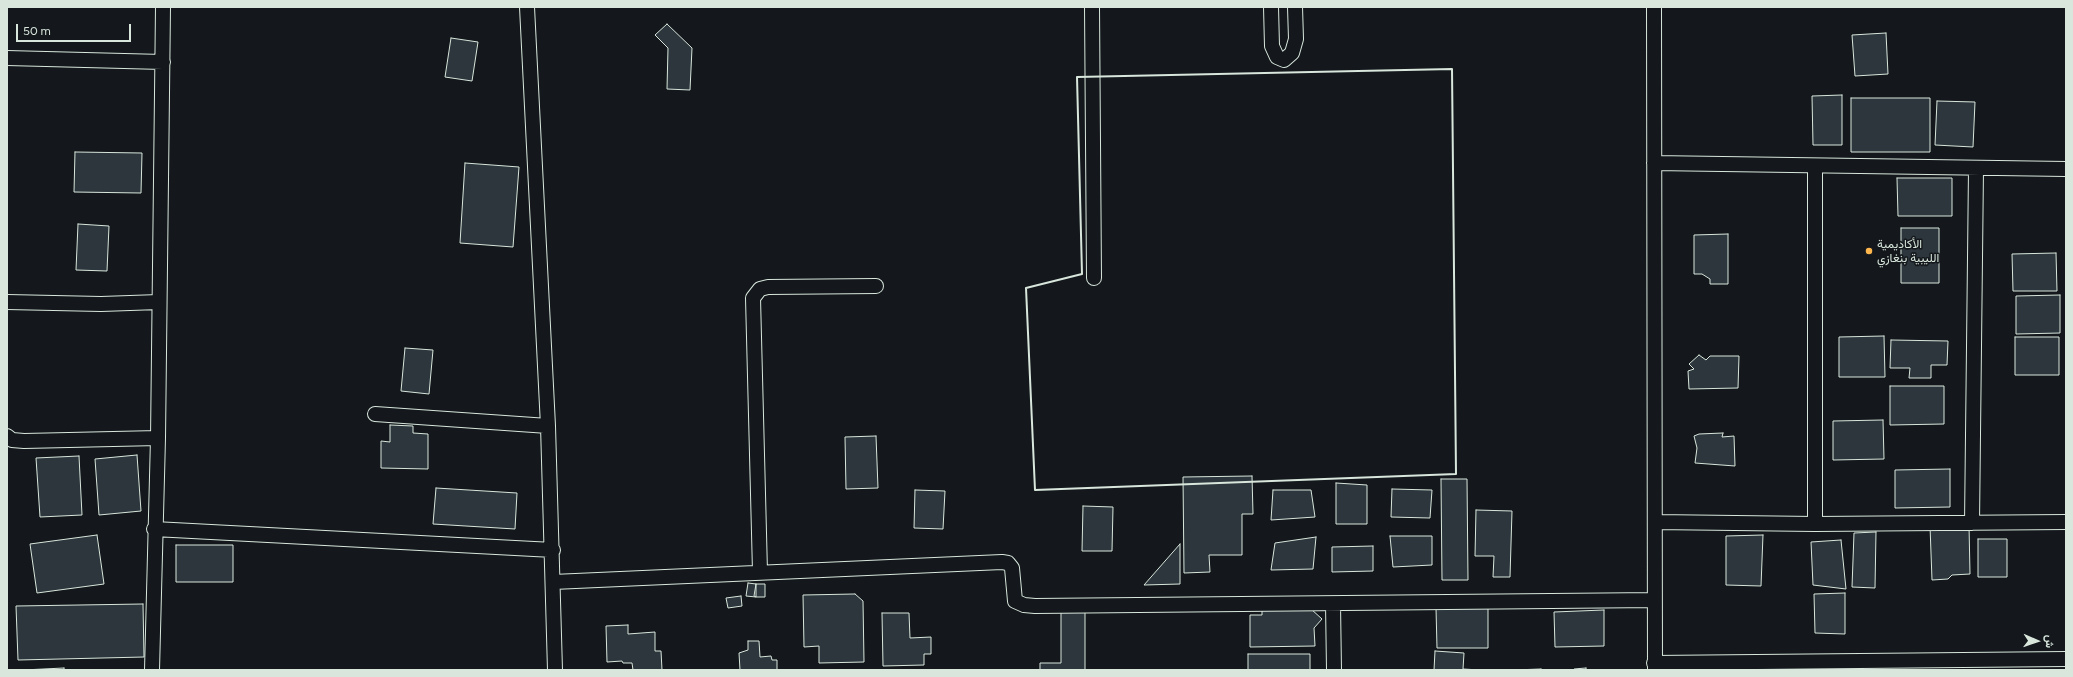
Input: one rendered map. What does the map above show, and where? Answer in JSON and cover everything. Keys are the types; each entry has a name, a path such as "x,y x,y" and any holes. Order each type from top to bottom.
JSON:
{"street":[{"path":"152,670 154,529 158,438 163,7"},
{"path":"528,7 548,426 553,550 555,670"},
{"path":"1092,7 1094,278"},
{"path":"1272,7 1272,46 1277,57 1284,60 1292,52 1296,38 1296,7"},
{"path":"1654,7 1655,666 2066,659"},
{"path":"7,58 163,62"},
{"path":"1654,164 2066,169"},
{"path":"1815,166 1815,524"},
{"path":"1972,523 1976,169"},
{"path":"760,572 753,298 760,289 768,287 876,286"},
{"path":"7,302 101,304 160,302"},
{"path":"375,414 548,426"},
{"path":"7,436 12,440 24,441 158,438"},
{"path":"1655,522 1815,524 2066,522"},
{"path":"154,529 553,550"},
{"path":"553,582 1002,562 1012,567 1015,601 1024,605 1333,604 1654,600"},
{"path":"1333,604 1334,670"}],"building":[{"path":"667,24 692,48 690,90 667,89 668,48 655,35"},
{"path":"1886,33 1888,74 1855,76 1852,35"},
{"path":"451,38 478,42 472,81 445,77"},
{"path":"1842,95 1842,145 1813,145 1812,96"},
{"path":"1851,98 1930,98 1930,152 1851,152"},
{"path":"1937,101 1975,102 1973,147 1935,145"},
{"path":"75,152 142,153 141,193 74,192"},
{"path":"465,163 519,167 513,247 460,243"},
{"path":"1897,178 1952,178 1952,216 1898,216"},
{"path":"78,224 109,226 107,271 76,270"},
{"path":"1901,228 1939,228 1939,283 1901,283"},
{"path":"1728,234 1728,284 1710,284 1710,279 1702,274 1694,274 1694,235"},
{"path":"2056,253 2057,291 2013,291 2012,254"},
{"path":"2060,295 2060,333 2016,334 2016,296"},
{"path":"1884,336 1885,377 1839,377 1839,337"},
{"path":"2015,337 2059,337 2059,375 2015,375"},
{"path":"1891,340 1948,341 1947,365 1931,365 1931,378 1909,378 1910,368 1890,368"},
{"path":"405,348 433,350 429,394 401,391"},
{"path":"1699,355 1706,360 1710,356 1739,356 1738,388 1689,389 1688,371 1694,369 1689,364"},
{"path":"1890,386 1944,386 1944,424 1890,425"},
{"path":"1883,420 1884,459 1833,460 1833,421"},
{"path":"390,425 413,426 413,433 428,434 428,469 381,468 381,441 390,442"},
{"path":"1723,433 1722,437 1734,436 1735,466 1695,463 1697,448 1694,436 1699,434"},
{"path":"876,436 878,488 846,489 845,437"},
{"path":"137,455 141,511 99,515 95,459"},
{"path":"79,456 82,515 40,517 36,458"},
{"path":"1950,469 1950,507 1895,508 1895,470"},
{"path":"1252,476 1253,514 1242,514 1242,555 1209,555 1210,572 1184,573 1183,477"},
{"path":"1441,479 1467,479 1468,580 1442,580"},
{"path":"1336,483 1367,485 1367,524 1336,524"},
{"path":"436,488 517,493 515,529 433,524"},
{"path":"1392,489 1432,490 1430,518 1391,517"},
{"path":"915,490 945,491 943,529 914,528"},
{"path":"1273,490 1311,490 1315,517 1271,520"},
{"path":"1083,506 1113,507 1112,551 1082,551"},
{"path":"1476,510 1512,511 1510,577 1493,577 1494,556 1475,556"},
{"path":"1969,525 1970,574 1952,575 1948,579 1932,580 1930,526"},
{"path":"1876,532 1875,588 1852,587 1854,533"},
{"path":"97,535 104,584 37,593 30,544"},
{"path":"1763,535 1761,586 1726,585 1726,536"},
{"path":"1390,536 1432,536 1432,565 1393,567"},
{"path":"1316,537 1313,569 1271,570 1275,543"},
{"path":"1978,539 2007,539 2007,577 1978,577"},
{"path":"1841,540 1846,589 1813,585 1811,542"},
{"path":"1180,544 1180,584 1144,585"},
{"path":"176,545 233,545 233,582 176,582"},
{"path":"1373,546 1373,571 1332,572 1332,547"},
{"path":"748,583 756,584 754,596 756,597 746,596"},
{"path":"756,584 765,584 765,597 756,597"},
{"path":"1845,593 1845,634 1815,633 1814,594"},
{"path":"855,594 863,601 864,662 819,663 819,646 804,647 803,595"},
{"path":"741,596 742,606 728,608 726,598"},
{"path":"143,604 144,657 18,660 16,606"},
{"path":"1061,607 1085,607 1085,670 1040,670 1040,663 1061,663"},
{"path":"1488,607 1488,648 1437,648 1436,608"},
{"path":"1311,609 1322,619 1314,628 1315,646 1250,647 1250,615 1262,615 1262,610"},
{"path":"1604,610 1604,646 1555,647 1554,612"},
{"path":"882,613 909,613 910,638 931,637 931,654 924,654 924,665 883,666"},
{"path":"628,625 628,634 655,632 655,651 661,651 662,670 633,670 632,663 623,663 622,661 607,662 606,626"},
{"path":"748,641 759,641 760,657 771,656 772,660 777,660 777,670 740,670 739,653 748,650"},
{"path":"1435,651 1464,653 1463,669 1480,670 1434,670"},
{"path":"1248,654 1310,654 1310,670 1248,670"},
{"path":"64,668 64,670 23,670"},
{"path":"1586,668 1586,670 1574,670 1574,669"},
{"path":"1541,669 1541,670 1513,670"}],"wall":[{"path":"1452,69 1456,474 1035,490 1026,288 1082,274 1077,77 1452,69"}],"place":[{"name":"الأكاديمية الليبية بنغازي","path":"1869,251"}]}
